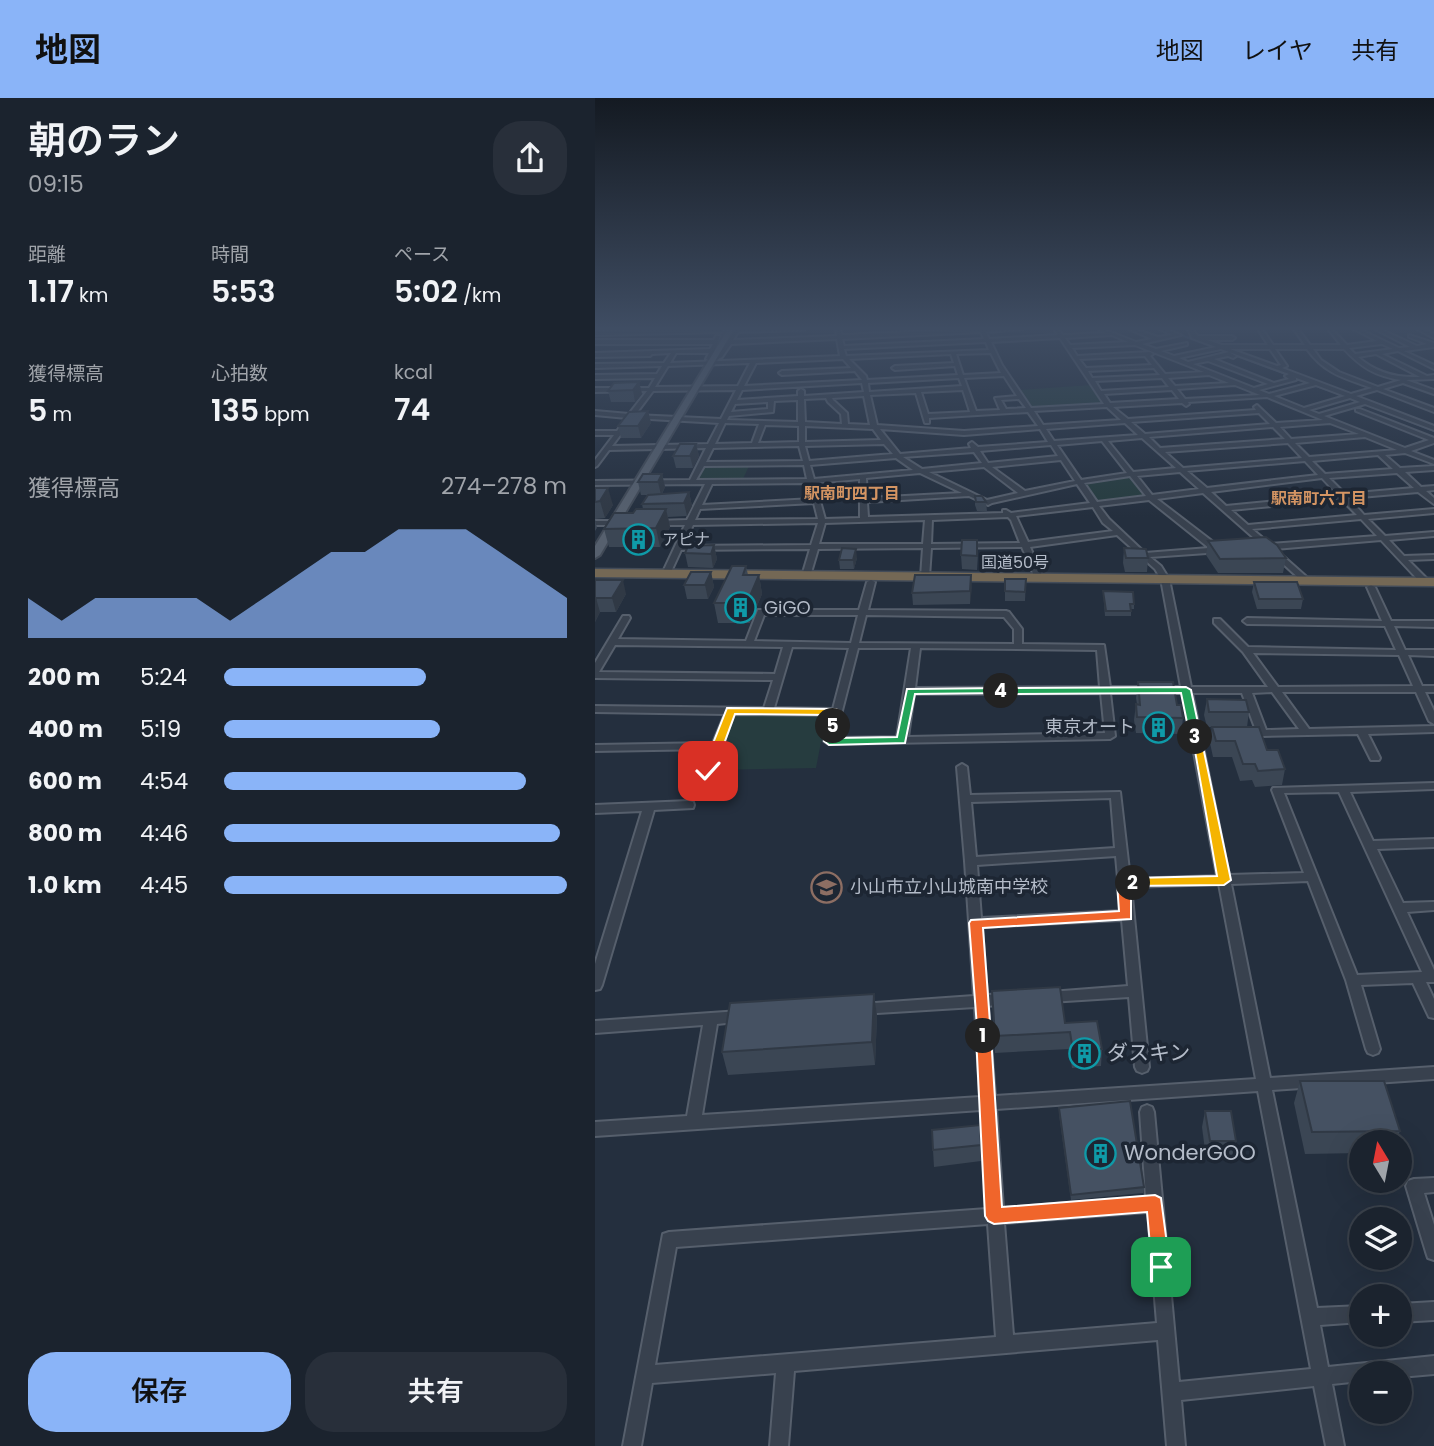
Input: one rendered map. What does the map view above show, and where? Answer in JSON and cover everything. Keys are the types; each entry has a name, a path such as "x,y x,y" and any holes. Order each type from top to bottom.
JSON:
{"highway":[{"name":"国道50号","path":"595,573 1039,578 1371,587 1431,584"},
{"name":"国道50号","path":"595,580 1306,580 1431,584"}],"main road":[{"path":"595,555 693,392"}],"street":[{"path":"596,461 649,392"},
{"path":"692,482 738,392"},
{"path":"801,392 802,446 822,521 806,576"},
{"path":"733,402 903,392"},
{"path":"918,392 930,431"},
{"path":"966,392 974,413"},
{"path":"1018,392 1094,504 1118,533 1158,568 1166,582 1335,1446"},
{"path":"1116,392 1100,393 1108,405 1306,580"},
{"path":"1177,392 1235,463"},
{"path":"1258,392 1434,462"},
{"path":"926,416 1268,396 1283,392"},
{"path":"1340,392 1434,428"},
{"path":"1303,410 1366,392"},
{"path":"1385,392 1434,410"},
{"path":"867,394 874,427 898,456 923,473 1010,515 1039,578"},
{"path":"829,396 830,401 844,413 845,426"},
{"path":"1004,412 997,399 1021,397"},
{"path":"1247,397 1431,584"},
{"path":"726,418 771,411 771,400"},
{"path":"1318,416 1366,402"},
{"path":"702,464 807,463 1328,421 1375,405"},
{"path":"1358,410 1434,441"},
{"path":"595,413 964,433 1261,411"},
{"path":"754,446 764,422"},
{"path":"595,433 618,433"},
{"path":"964,433 987,466 1024,494"},
{"path":"1159,450 1366,436"},
{"path":"1103,438 1150,497 1216,550"},
{"path":"986,502 1079,482 1132,474 1235,463 1404,451 1434,441"},
{"path":"595,446 659,448 886,442"},
{"path":"1379,453 1434,502"},
{"path":"595,483 812,481 923,473 1063,458"},
{"path":"743,481 751,463"},
{"path":"652,523 1010,515 1323,476 1434,467"},
{"path":"863,477 864,519"},
{"path":"666,573 709,482"},
{"path":"1224,508 1434,488"},
{"path":"864,500 969,495"},
{"path":"698,508 817,501"},
{"path":"1246,527 1434,511"},
{"path":"925,577 929,517"},
{"path":"595,523 627,523"},
{"path":"678,548 1024,545 1118,533"},
{"path":"1255,548 1434,534"},
{"path":"1144,555 1229,549"},
{"path":"1403,558 1434,557"},
{"path":"612,642 788,646 852,646 916,647 1101,647 1110,736 829,741 852,646 871,582"},
{"path":"1371,587 1434,720"},
{"path":"749,644 761,612 1006,614 1017,629 1018,647"},
{"path":"627,618 595,673 779,677"},
{"path":"1217,621 1246,650 1305,731"},
{"path":"1247,621 1434,624"},
{"path":"768,711 788,646"},
{"path":"902,740 916,647"},
{"path":"1246,650 1434,653"},
{"path":"911,691 1434,689"},
{"path":"1246,690 1262,733 1434,729"},
{"path":"595,709 836,712"},
{"path":"708,771 731,710"},
{"path":"1361,730 1375,758"},
{"path":"595,748 717,747"},
{"path":"962,767 976,923 994,1216 1005,1345"},
{"path":"1373,1049 1353,980 1277,790 1434,786"},
{"path":"1342,788 1399,908 1427,977 1434,1013"},
{"path":"966,799 1116,794 1142,1067"},
{"path":"595,808 689,805"},
{"path":"595,985 599,961 649,807"},
{"path":"1370,845 1434,843"},
{"path":"971,861 1120,852"},
{"path":"1124,883 1311,877"},
{"path":"1399,908 1434,906"},
{"path":"976,923 1126,915"},
{"path":"1353,980 1427,977"},
{"path":"846,1010 1134,991"},
{"path":"595,1027 752,1016"},
{"path":"693,1122 711,1019"},
{"path":"595,1129 1434,1073"},
{"path":"1147,1112 1176,1446"},
{"path":"1434,1185 1414,1186 1434,1252"},
{"path":"632,1446 669,1240 1155,1204"},
{"path":"1412,1312 1434,1311"},
{"path":"1309,1317 1349,1315"},
{"path":"645,1375 1166,1331"},
{"path":"779,1446 786,1362"},
{"path":"1171,1392 1434,1365"}],"green space":[{"path":"1021,392 1097,392 1105,404 1034,409"},
{"path":"750,464 742,481 694,481 703,465"},
{"path":"1131,476 1146,496 1101,502 1096,501 1085,484"},
{"path":"733,713 832,714 825,740 821,742 816,768 713,770"}],"building":[{"path":"648,411 638,426 618,426 629,412"},
{"path":"680,444 696,444 690,456 673,456"},
{"path":"643,474 662,474 658,482 638,482"},
{"path":"595,488 608,488 600,501 595,502"},
{"path":"689,492 684,503 642,504 648,495"},
{"path":"975,496 982,496 986,502 976,502"},
{"path":"636,509 666,509 656,528 604,529 614,513 633,513"},
{"path":"1266,537 1277,545 1286,558 1220,559 1208,541"},
{"path":"962,540 977,540 977,556 961,555"},
{"path":"714,545 711,554 685,553 688,546"},
{"path":"842,548 856,549 853,560 839,560"},
{"path":"1124,548 1146,549 1148,558 1126,558"},
{"path":"732,566 746,566 743,575 759,575 747,603 714,603"},
{"path":"691,572 711,572 705,585 684,585"},
{"path":"915,575 971,575 970,591 912,593"},
{"path":"1005,579 1026,579 1025,592 1005,591"},
{"path":"595,580 623,580 612,598 596,598 595,601"},
{"path":"1254,582 1297,582 1303,599 1259,599"},
{"path":"1103,591 1133,592 1134,604 1130,604 1131,611 1106,611"},
{"path":"1138,682 1173,682 1177,705 1181,705 1183,718 1137,717 1136,704 1140,705"},
{"path":"1207,699 1246,700 1249,712 1209,712"},
{"path":"1212,727 1259,727 1267,750 1278,750 1285,769 1258,771 1255,764 1243,764 1235,741 1216,741"},
{"path":"1060,987 1065,1023 1097,1021 1102,1049 1073,1051 1070,1032 995,1036 992,991"},
{"path":"874,994 872,1042 722,1052 730,1003"},
{"path":"1300,1081 1384,1081 1400,1130 1312,1132"},
{"name":"WonderGOO","path":"1130,1101 1144,1187 1071,1195 1059,1108"},
{"path":"1205,1111 1231,1111 1236,1141 1210,1141"},
{"path":"980,1125 981,1145 933,1150 932,1130"}],"waterway":[{"path":"1333,392 1342,395"},
{"path":"1351,399 1359,402"},
{"path":"1378,409 1434,431"}],"place":[{"name":"アピナ","path":"639,539"},
{"name":"GiGO","path":"741,608"},
{"name":"東京オート","path":"1158,727"},
{"name":"小山市立小山城南中学校","path":"827,887"},
{"name":"ダスキン","path":"1084,1053"},
{"name":"WonderGOO","path":"1101,1153"}],"district":[{"name":"駅南町四丁目","path":"852,493"},
{"name":"駅南町六丁目","path":"1319,498"}],"route":[{"path":"708,771 731,710 836,712 829,741 902,740 911,691 1186,690 1224,880 1124,883 1126,915 976,923 994,1216 1155,1204 1161,1267"}]}
